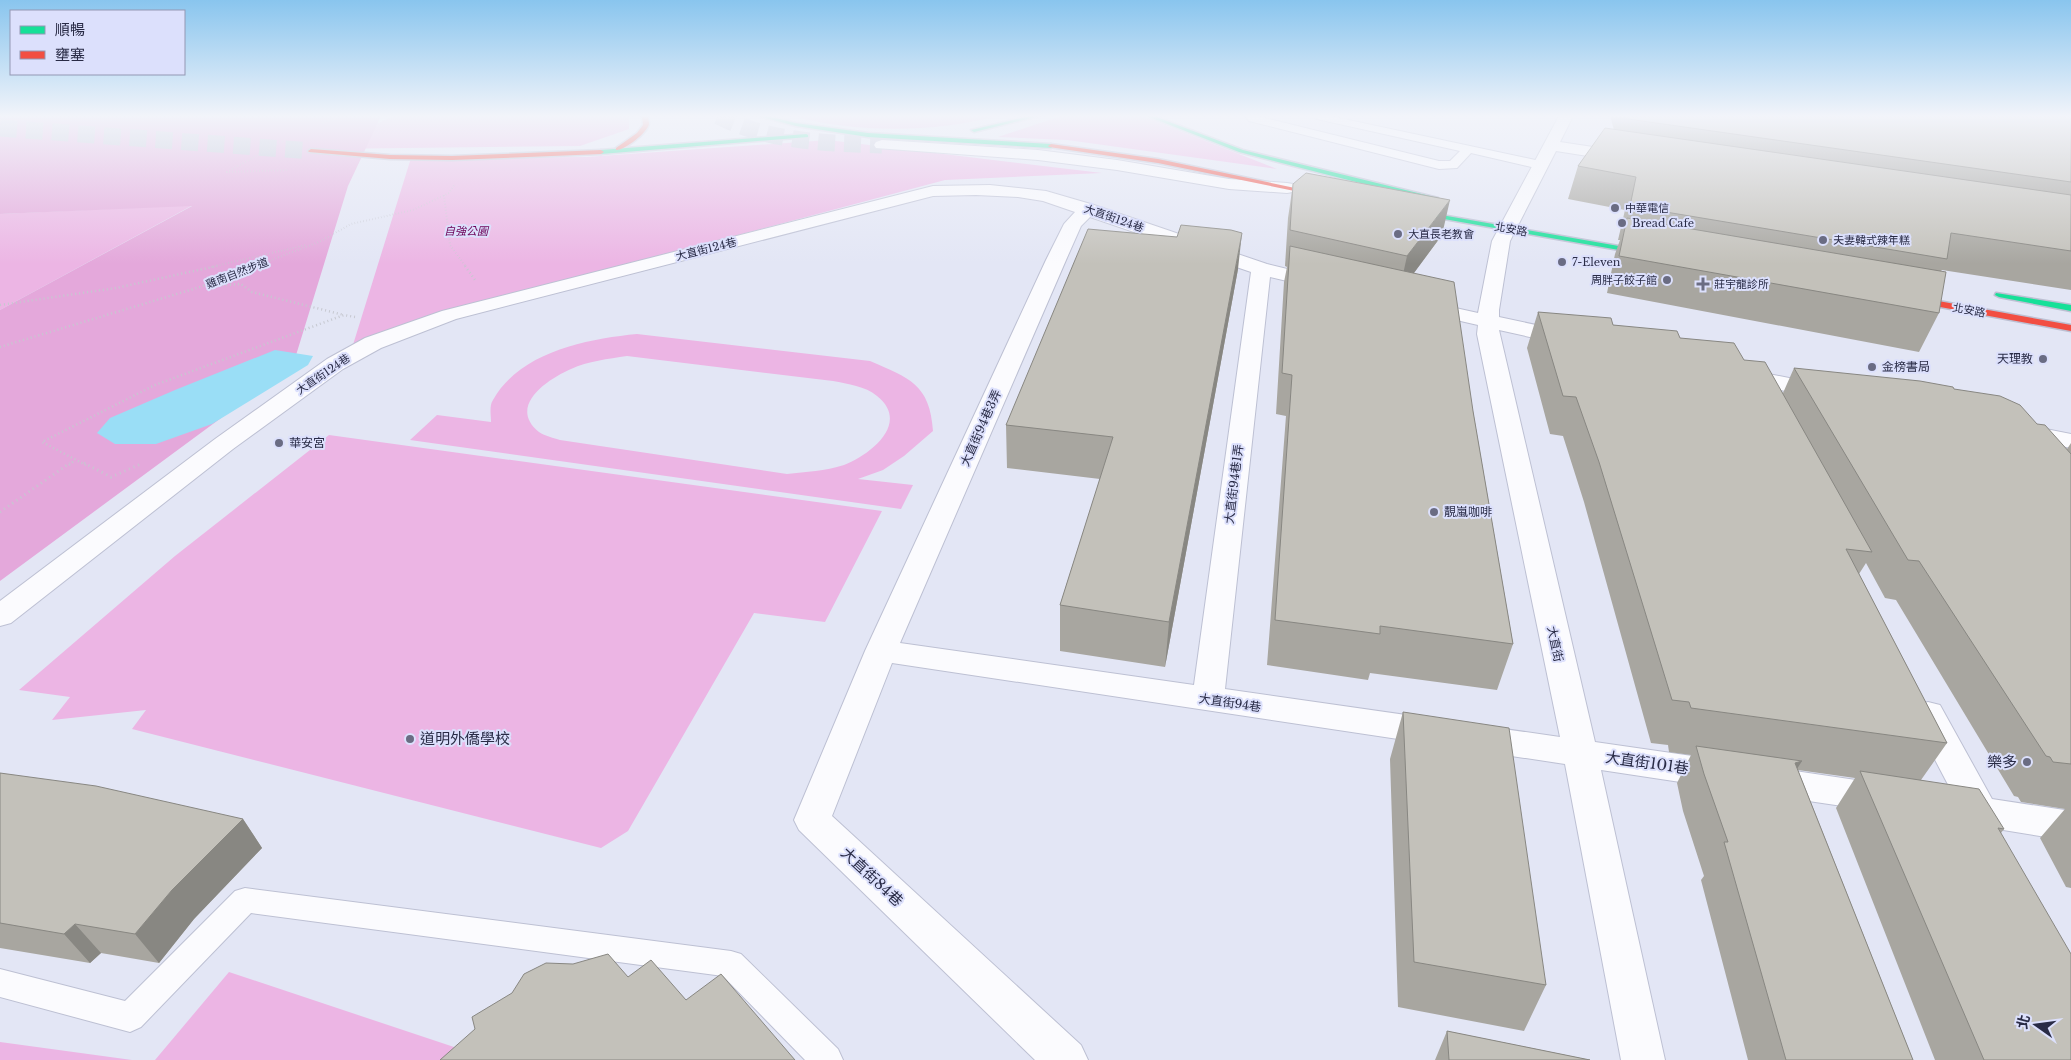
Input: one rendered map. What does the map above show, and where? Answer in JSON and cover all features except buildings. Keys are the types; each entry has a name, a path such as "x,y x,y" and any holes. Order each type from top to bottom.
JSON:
{"main road":[{"path":"1296,165 1403,192 1448,200"},
{"path":"1306,165 1325,173"},
{"path":"1287,188 1343,198"},
{"name":"北安路","path":"1400,209 1512,216 1660,255"},
{"name":"北安路","path":"1992,294 2071,308"},
{"name":"北安路","path":"1895,296 2071,328"}],"street":[{"path":"1120,165 1229,184 1287,188"},
{"name":"大直街","path":"1540,166 1512,216 1501,241 1488,322 1488,334 1580,753 1643,1060"},
{"name":"大直街124巷","path":"0,616 224,444 335,364 373,343 407,329 491,303 933,192 971,188 1015,190 1046,196 1261,269 1337,287"},
{"name":"大直街94巷3弄","path":"881,651 1073,224 1088,209"},
{"name":"大直街94巷1弄","path":"1208,700 1261,269"},
{"path":"1403,302 1593,344"},
{"path":"1768,412 1735,374 1846,396"},
{"path":"2035,457 2006,428 2071,441"},
{"name":"大直街94巷","path":"881,651 1580,753"},
{"name":"大直街84巷","path":"881,651 812,820 1066,1060"},
{"path":"1916,691 1998,846"},
{"name":"大直街101巷","path":"1580,753 2071,826"}],"lane":[{"path":"0,984 130,1017 245,900 731,964 827,1060"}],"path":[{"path":"226,172 293,170"},
{"name":"雞南自然步道","path":"0,347 200,287 319,242 351,224 413,210 449,192 458,182"},
{"path":"444,195 450,245 491,303"},
{"path":"0,305 57,299 134,285 319,242"},
{"path":"200,287 241,284 252,292 407,329"},
{"path":"0,512 75,460 42,442 155,385 344,315"}],"green space":[{"name":"自強公園","path":"409,165 1039,165 1102,173 945,180 442,314 352,348"},
{"path":"1251,165 1268,165 1277,169"},
{"path":"193,205 0,310 0,214"},
{"path":"637,334 870,361 906,378 922,393 931,415 933,431 904,456 883,470 858,479 913,485 901,509 410,440 437,415 491,422 492,402 505,384 520,370 537,359 556,351 576,344","holes":["627,356 833,381 862,388 877,396 886,406 890,417 888,427 883,437 875,446 854,460 837,467 801,473 787,474 560,440 539,432 530,422 527,413 529,403 534,394 552,379 584,364"]},
{"path":"329,435 882,511 825,622 754,613 628,831 601,848 132,729 146,710 52,720 70,697 19,690 175,556"},
{"path":"229,972 463,1050 453,1060 155,1060"},
{"path":"0,1042 132,1060 0,1060"}],"shaded area":[{"path":"0,165 358,165 348,186 293,365 0,581 0,310 192,206 0,214"}],"water":[{"path":"275,350 313,356 308,365 212,424 156,444 115,444 97,433 110,418"}],"traffic: fast":[{"path":"1298,165 1434,198"},
{"path":"1410,211 1653,254"},
{"path":"1999,295 2071,308"}],"traffic: jam":[{"path":"1180,165 1329,196"},
{"path":"1905,298 2071,328"}],"place":[{"name":"中華電信","path":"1615,208"},
{"name":"Bread Cafe","path":"1622,223"},
{"name":"大直長老教會","path":"1398,234"},
{"name":"夫妻韓式辣年糕","path":"1823,240"},
{"name":"7-Eleven","path":"1562,262"},
{"name":"周胖子餃子館","path":"1667,280"},
{"name":"莊宇龍診所","path":"1703,284"},
{"name":"天理教","path":"2043,359"},
{"name":"金榜書局","path":"1872,367"},
{"name":"華安宮","path":"279,443"},
{"name":"靚嵐咖啡","path":"1434,512"},
{"name":"道明外僑學校","path":"410,739"},
{"name":"樂多","path":"2027,762"}]}
